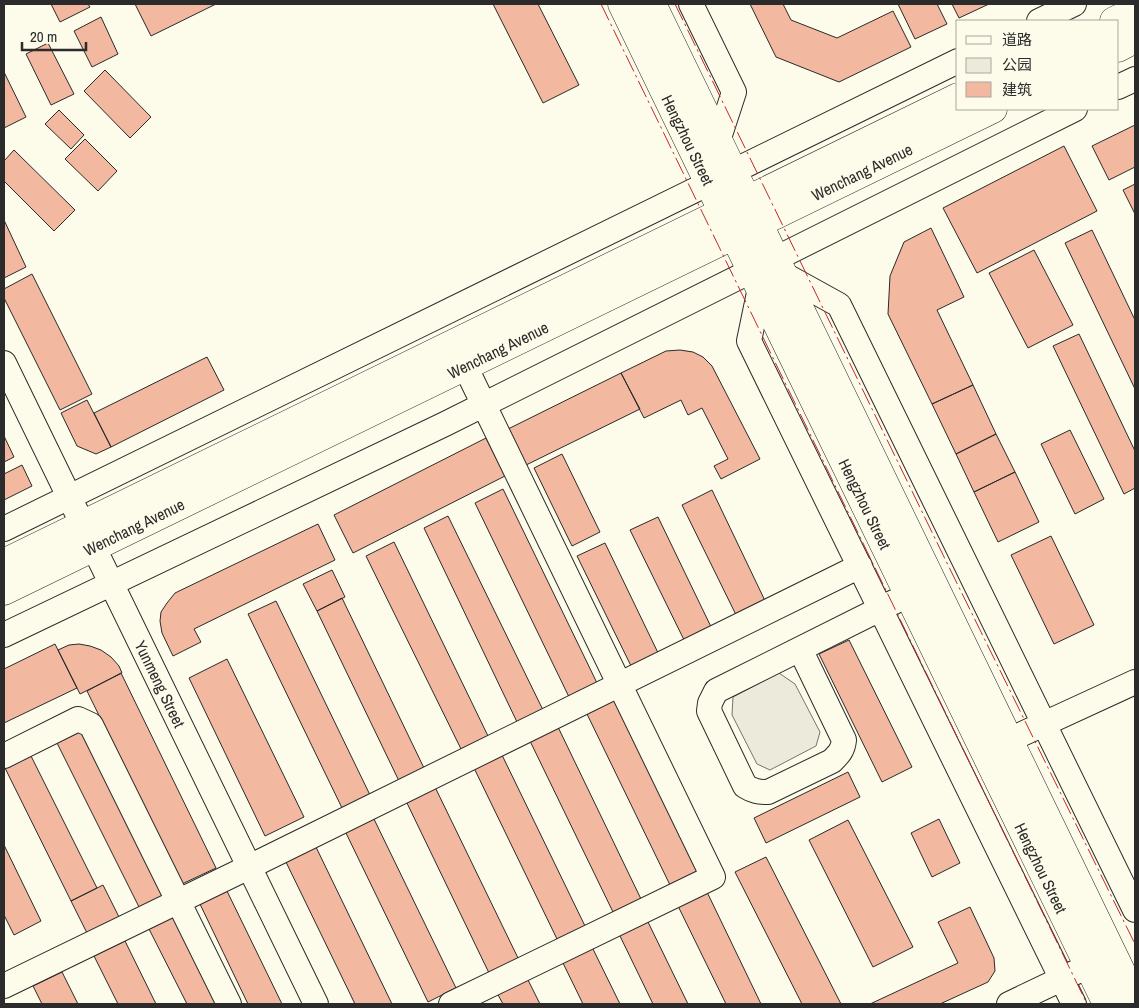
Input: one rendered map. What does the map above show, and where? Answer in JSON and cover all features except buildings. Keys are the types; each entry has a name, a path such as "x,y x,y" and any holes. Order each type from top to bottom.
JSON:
{"main road":[{"name":"Hengzhou Street","path":"622,4 1107,1004"},
{"name":"Hengzhou Street","path":"652,4 1009,740 1127,964 1135,1000"},
{"path":"1116,20 1135,11"},
{"path":"1119,47 1135,39"},
{"name":"Wenchang Avenue","path":"753,212 956,99"},
{"name":"Wenchang Avenue","path":"4,591 88,536 728,224 991,110"},
{"name":"Wenchang Avenue","path":"4,563 88,536 465,366 728,224"}],"street":[{"path":"691,4 734,92 718,141"},
{"path":"1040,20 1074,4"},
{"path":"4,529 956,62"},
{"path":"1119,86 1135,78"},
{"path":"4,635 484,405 756,280 1073,110"},
{"path":"779,266 839,305 1135,910"},
{"path":"756,280 749,341 1074,1004"},
{"name":"Yunmeng Street","path":"4,363 316,1004"},
{"path":"451,1004 713,877 465,366"},
{"path":"4,986 860,566"},
{"path":"800,649 844,740 843,748 832,761 768,792 750,790 745,786 709,711 710,703 716,691 800,649 909,595"},
{"path":"1009,740 1135,682"},
{"path":"4,756 78,719 91,725 229,1004"},
{"path":"1009,1004 1088,965"}],"green space":[{"path":"779,673 795,684 820,732 816,746 770,770 757,764 732,715 733,697"}],"power":[{"path":"601,4 1087,1004"},
{"path":"675,4 1135,944"}]}
